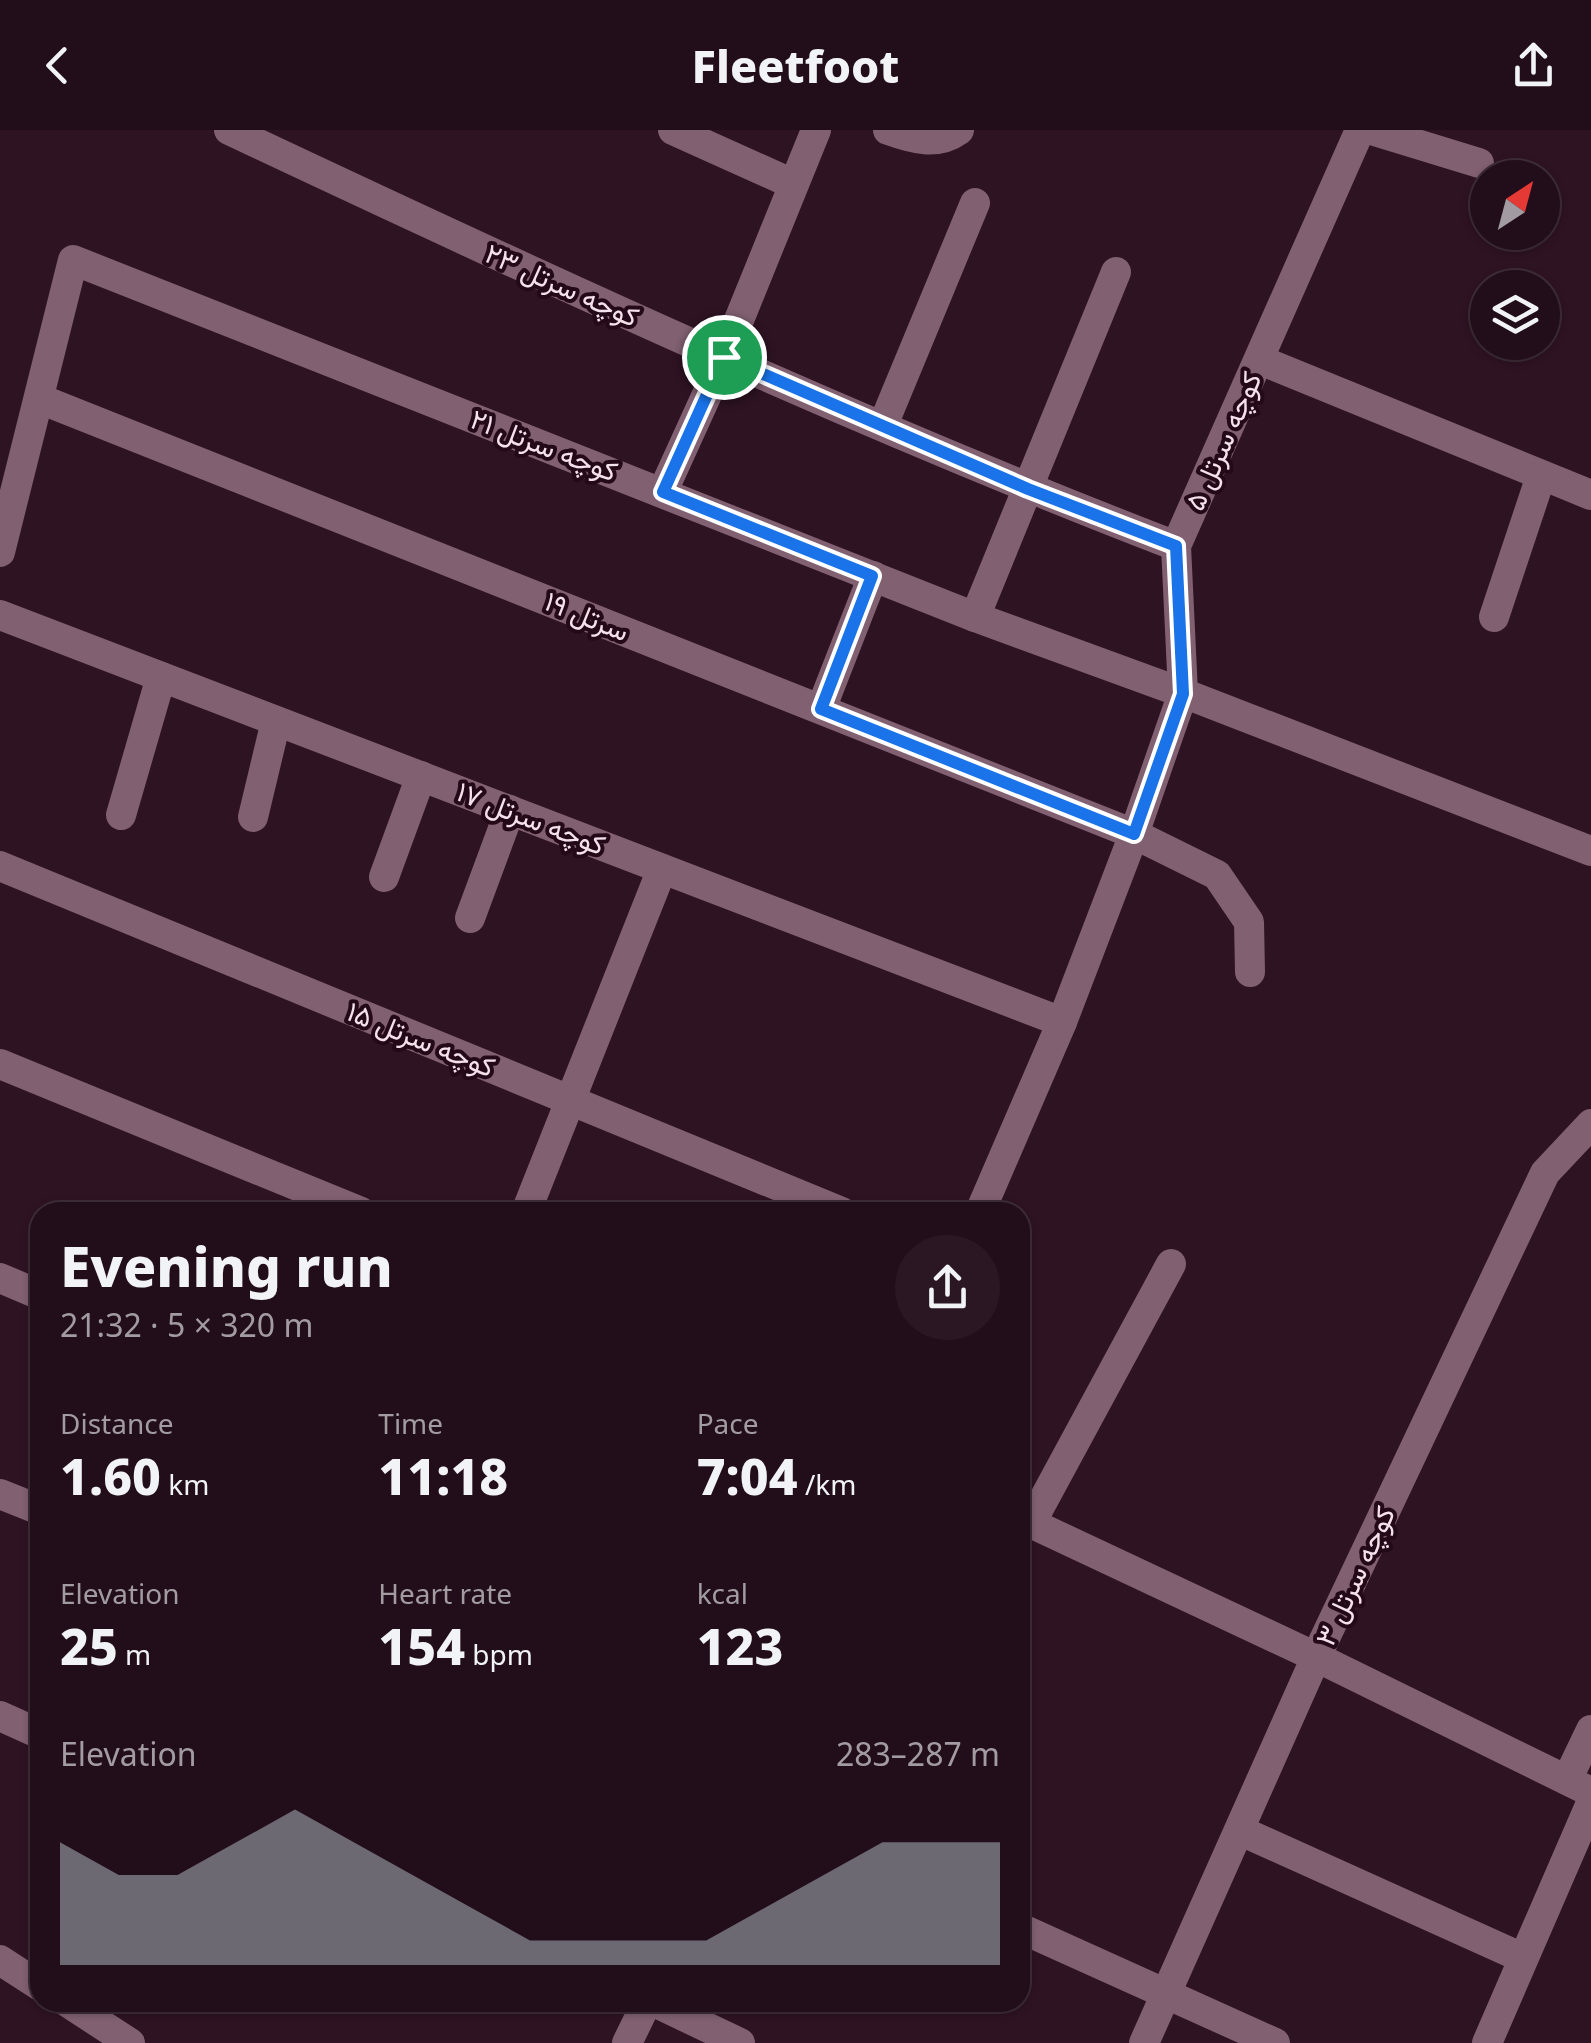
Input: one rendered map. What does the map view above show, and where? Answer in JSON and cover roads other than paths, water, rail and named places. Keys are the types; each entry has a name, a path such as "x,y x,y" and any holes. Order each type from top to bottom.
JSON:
{"street":[{"name":"کوچه سرتل ۲۳","path":"229,130 560,286 1028,489 1176,546"},
{"path":"673,130 793,184"},
{"path":"663,492 724,357 816,130"},
{"path":"888,130 914,140 940,140 959,130"},
{"name":"کوچه سرتل ۵","path":"984,1202 1062,1022 1183,694 1176,546 1360,130"},
{"path":"1371,130 1472,160"},
{"path":"883,424 975,204"},
{"name":"کوچه سرتل ۲۱","path":"40,399 73,260 975,617 1591,851"},
{"path":"975,617 1116,272"},
{"path":"1260,360 1591,495"},
{"path":"0,552 40,399"},
{"name":"سرتل ۱۹","path":"40,399 1134,834 1217,876 1249,922 1250,972"},
{"path":"1494,618 1541,476"},
{"path":"821,709 872,576"},
{"name":"کوچه سرتل ۱۷","path":"0,615 1062,1022"},
{"path":"121,815 161,677"},
{"path":"253,817 276,721"},
{"path":"384,877 421,776"},
{"path":"470,918 510,810"},
{"name":"کوچه سرتل ۱۵","path":"0,866 818,1202"},
{"path":"530,1202 662,869"},
{"path":"0,1064 337,1202"},
{"name":"کوچه سرتل ۳","path":"1144,2043 1316,1657 1545,1173 1591,1124"},
{"path":"1030,1511 1170,1264"},
{"path":"0,1278 30,1291"},
{"path":"0,1494 30,1506"},
{"path":"1030,1522 1579,1786 1591,1730"},
{"path":"0,1716 30,1730"},
{"path":"1487,2043 1591,1803"},
{"path":"1241,1831 1523,1958"},
{"path":"1030,1933 1275,2043"},
{"path":"0,1960 30,1980"},
{"path":"82,2012 130,2043"},
{"path":"627,2043 645,2012"},
{"path":"673,2012 740,2043"}]}
